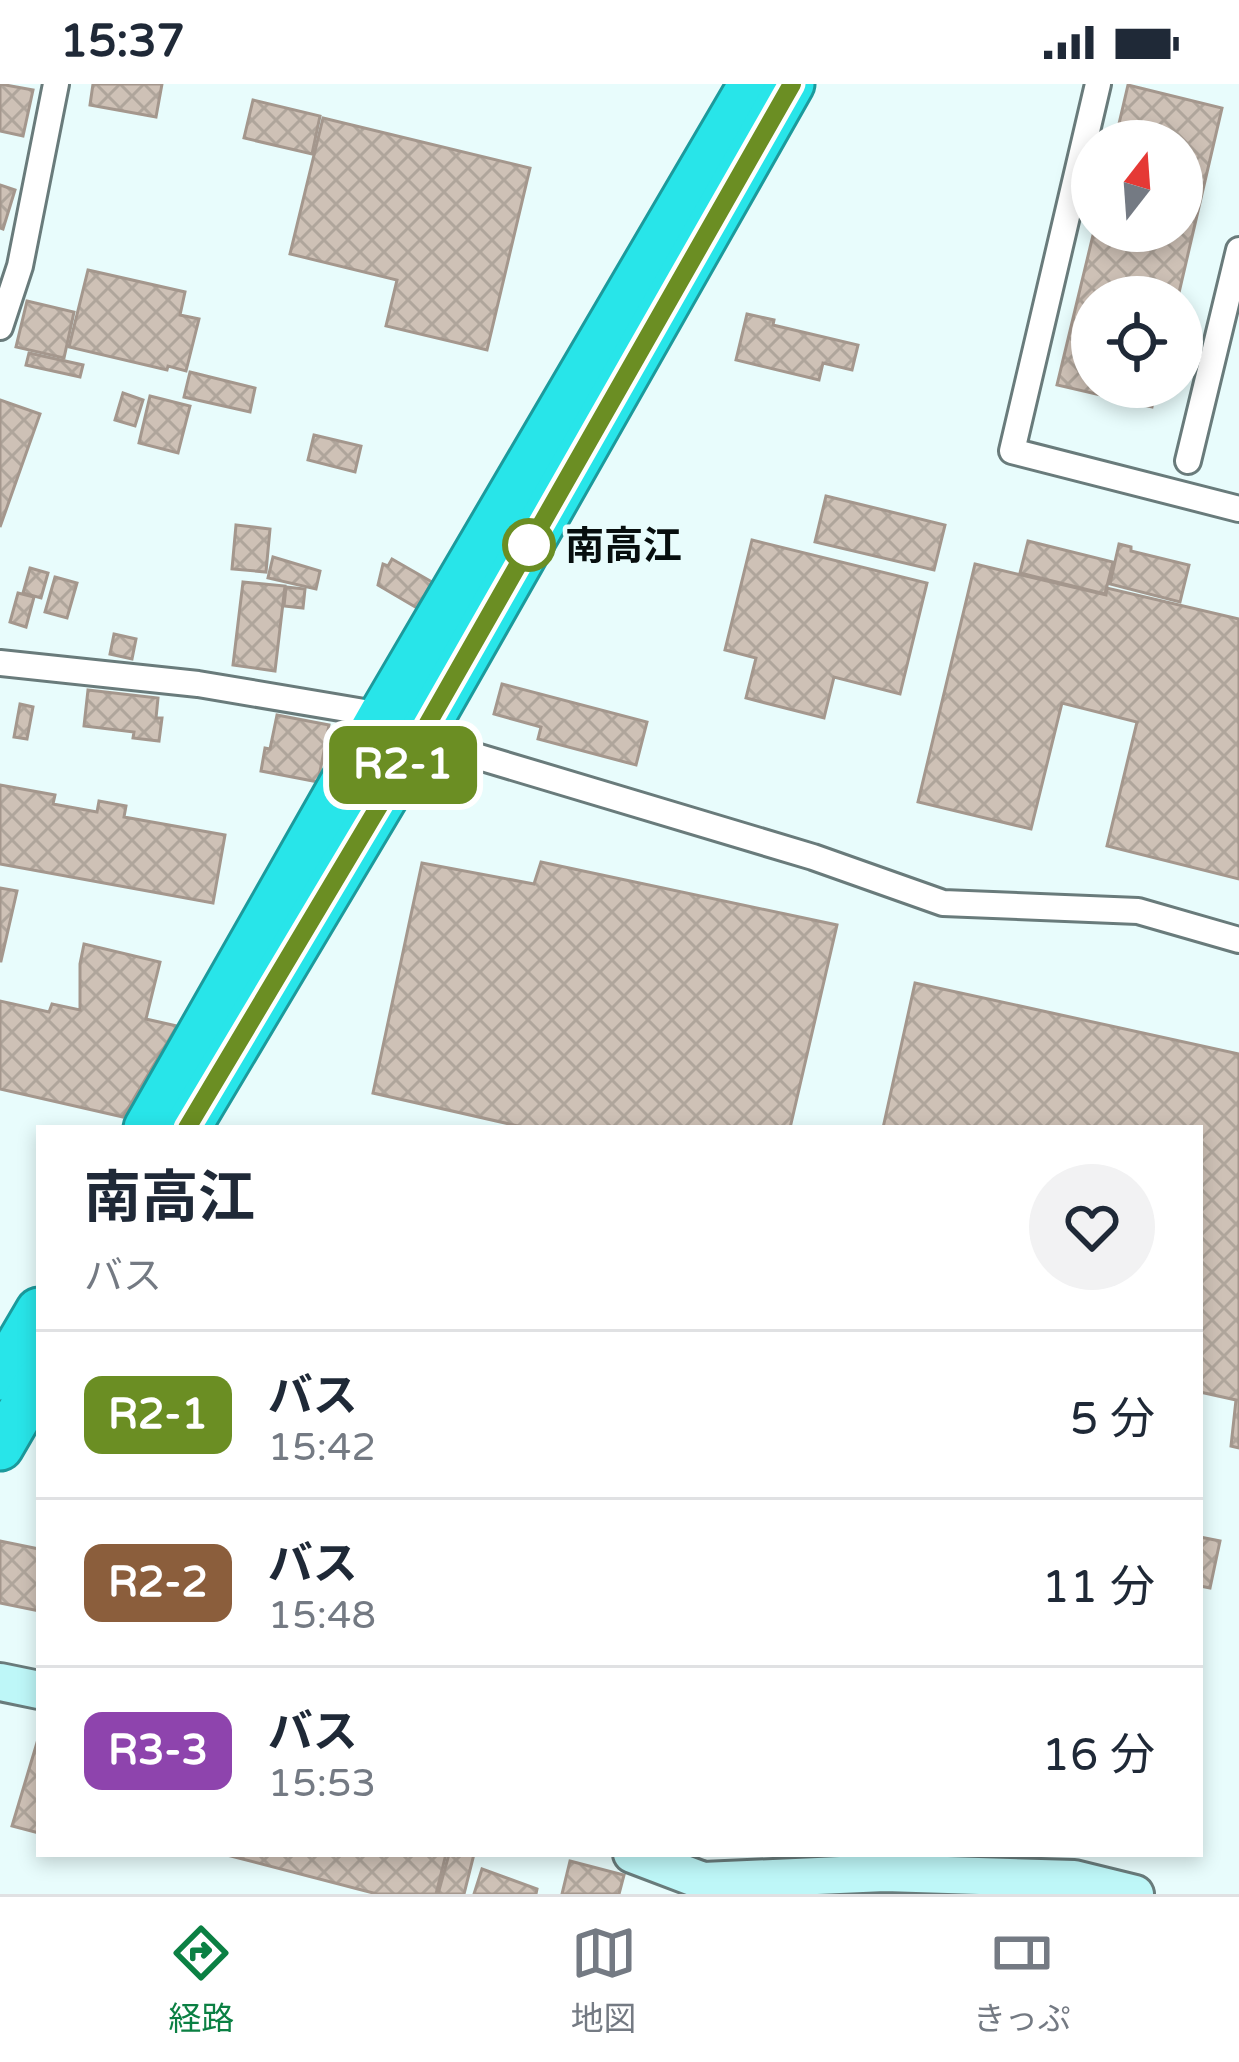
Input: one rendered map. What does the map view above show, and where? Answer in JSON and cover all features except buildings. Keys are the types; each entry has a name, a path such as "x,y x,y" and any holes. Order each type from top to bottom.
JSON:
{"highway":[{"path":"189,1125 752,84"},
{"path":"149,1125 401,727 791,84"},
{"path":"0,1377 36,1316"},
{"path":"0,1447 36,1386"}],"street":[{"path":"0,327 20,266 56,84"},
{"path":"1098,84 1012,451 1239,509"},
{"path":"1188,461 1239,250"},
{"path":"0,663 198,684 401,727 813,857 943,903 1138,911 1239,940"},
{"path":"0,1682 36,1689"},
{"path":"640,1857 703,1882 885,1873 1074,1879 1135,1894"}],"bus line":[{"name":"R2-1","path":"189,1125 419,739 792,84"}],"place":[{"name":"南高江","path":"529,545"}]}
